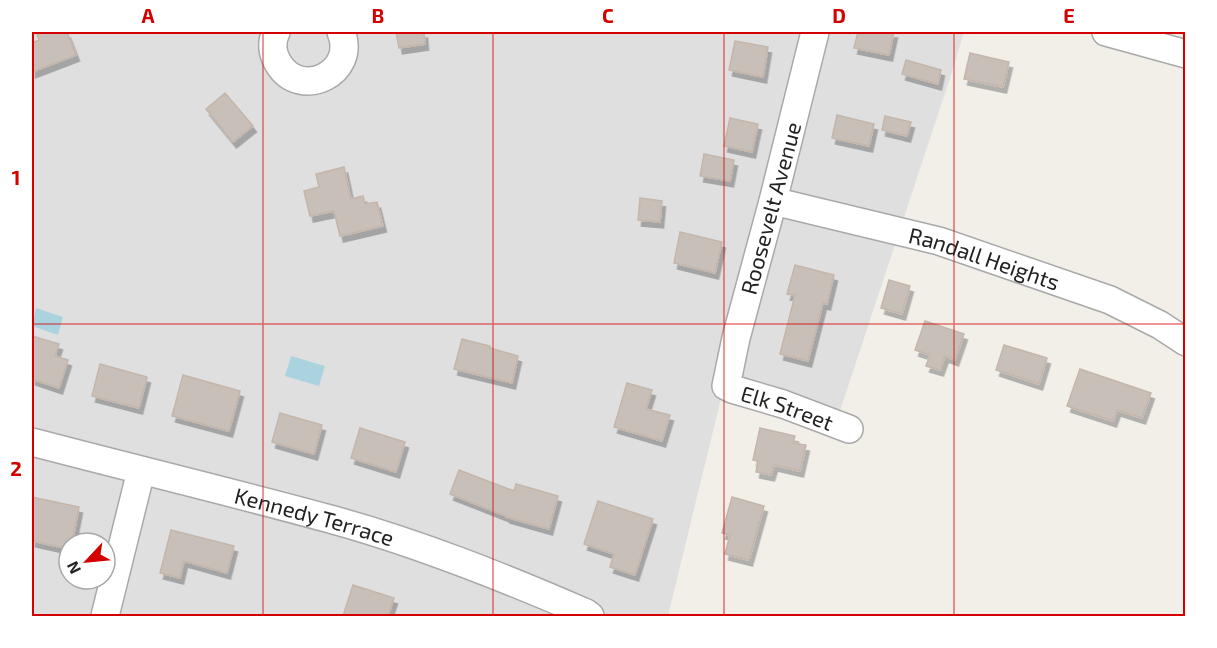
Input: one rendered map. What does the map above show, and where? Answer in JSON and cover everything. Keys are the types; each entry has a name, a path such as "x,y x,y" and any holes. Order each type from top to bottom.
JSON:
{"street":[{"path":"276,32 272,46 281,69 302,81 313,81 325,77 341,61 344,38 341,32"},
{"name":"Roosevelt Avenue","path":"726,386 736,338 815,32"},
{"path":"1106,32 1185,54"},
{"name":"Randall Heights","path":"773,201 950,244 1110,300 1160,325 1185,342"},
{"name":"Elk Street","path":"726,386 783,404 849,429"},
{"name":"Kennedy Terrace","path":"32,442 332,520 429,551 525,587 590,616"},
{"path":"105,616 141,471"}],"shaded area":[{"path":"32,32 964,32 836,423 724,386 668,616 32,616"}],"water":[{"path":"36,308 63,317 58,335 32,326"},
{"path":"291,356 325,366 319,386 285,376"}],"building":[{"path":"36,32 67,32 76,55 32,72 32,43 39,40"},
{"path":"396,32 424,32 425,44 399,48"},
{"path":"858,32 894,32 889,55 854,48"},
{"path":"735,41 768,47 763,77 729,70"},
{"path":"970,53 1009,62 1003,87 964,79"},
{"path":"906,60 941,70 938,84 902,74"},
{"path":"225,93 253,126 233,142 206,109"},
{"path":"837,115 874,124 869,146 832,138"},
{"path":"885,116 911,122 907,136 882,130"},
{"path":"730,118 758,124 752,152 724,146"},
{"path":"704,154 734,160 730,181 700,176"},
{"path":"344,167 351,199 363,196 365,204 377,202 383,226 340,236 334,211 310,216 304,191 319,187 316,174"},
{"path":"640,198 662,201 660,222 638,220"},
{"path":"680,232 722,242 715,273 674,263"},
{"path":"795,265 834,275 827,304 823,303 808,361 780,354 795,295 787,294"},
{"path":"889,280 910,286 902,314 881,308"},
{"path":"925,321 964,334 955,360 945,356 940,370 926,366 930,355 915,350"},
{"path":"32,336 59,344 55,356 68,360 59,388 32,379"},
{"path":"462,339 518,356 512,383 454,369"},
{"path":"1004,345 1047,358 1039,384 996,370"},
{"path":"100,364 147,377 139,408 92,396"},
{"path":"1080,369 1151,393 1142,418 1117,410 1113,421 1067,406"},
{"path":"183,375 240,391 229,431 172,416"},
{"path":"627,383 652,390 646,409 670,415 662,441 614,427"},
{"path":"280,413 322,425 314,454 272,442"},
{"path":"360,428 405,442 396,472 351,458"},
{"path":"760,428 795,436 793,443 806,445 800,471 774,465 771,475 756,472 758,461 753,460"},
{"path":"459,470 514,491 516,484 558,496 549,529 506,517 450,494"},
{"path":"32,497 79,507 74,531 57,531 57,546 32,541"},
{"path":"732,497 764,506 749,560 725,554 730,535 722,533"},
{"path":"598,501 653,519 635,575 610,567 614,554 584,544"},
{"path":"171,530 234,546 227,573 184,561 180,578 160,573"},
{"path":"353,585 394,598 388,616 343,616"}]}
